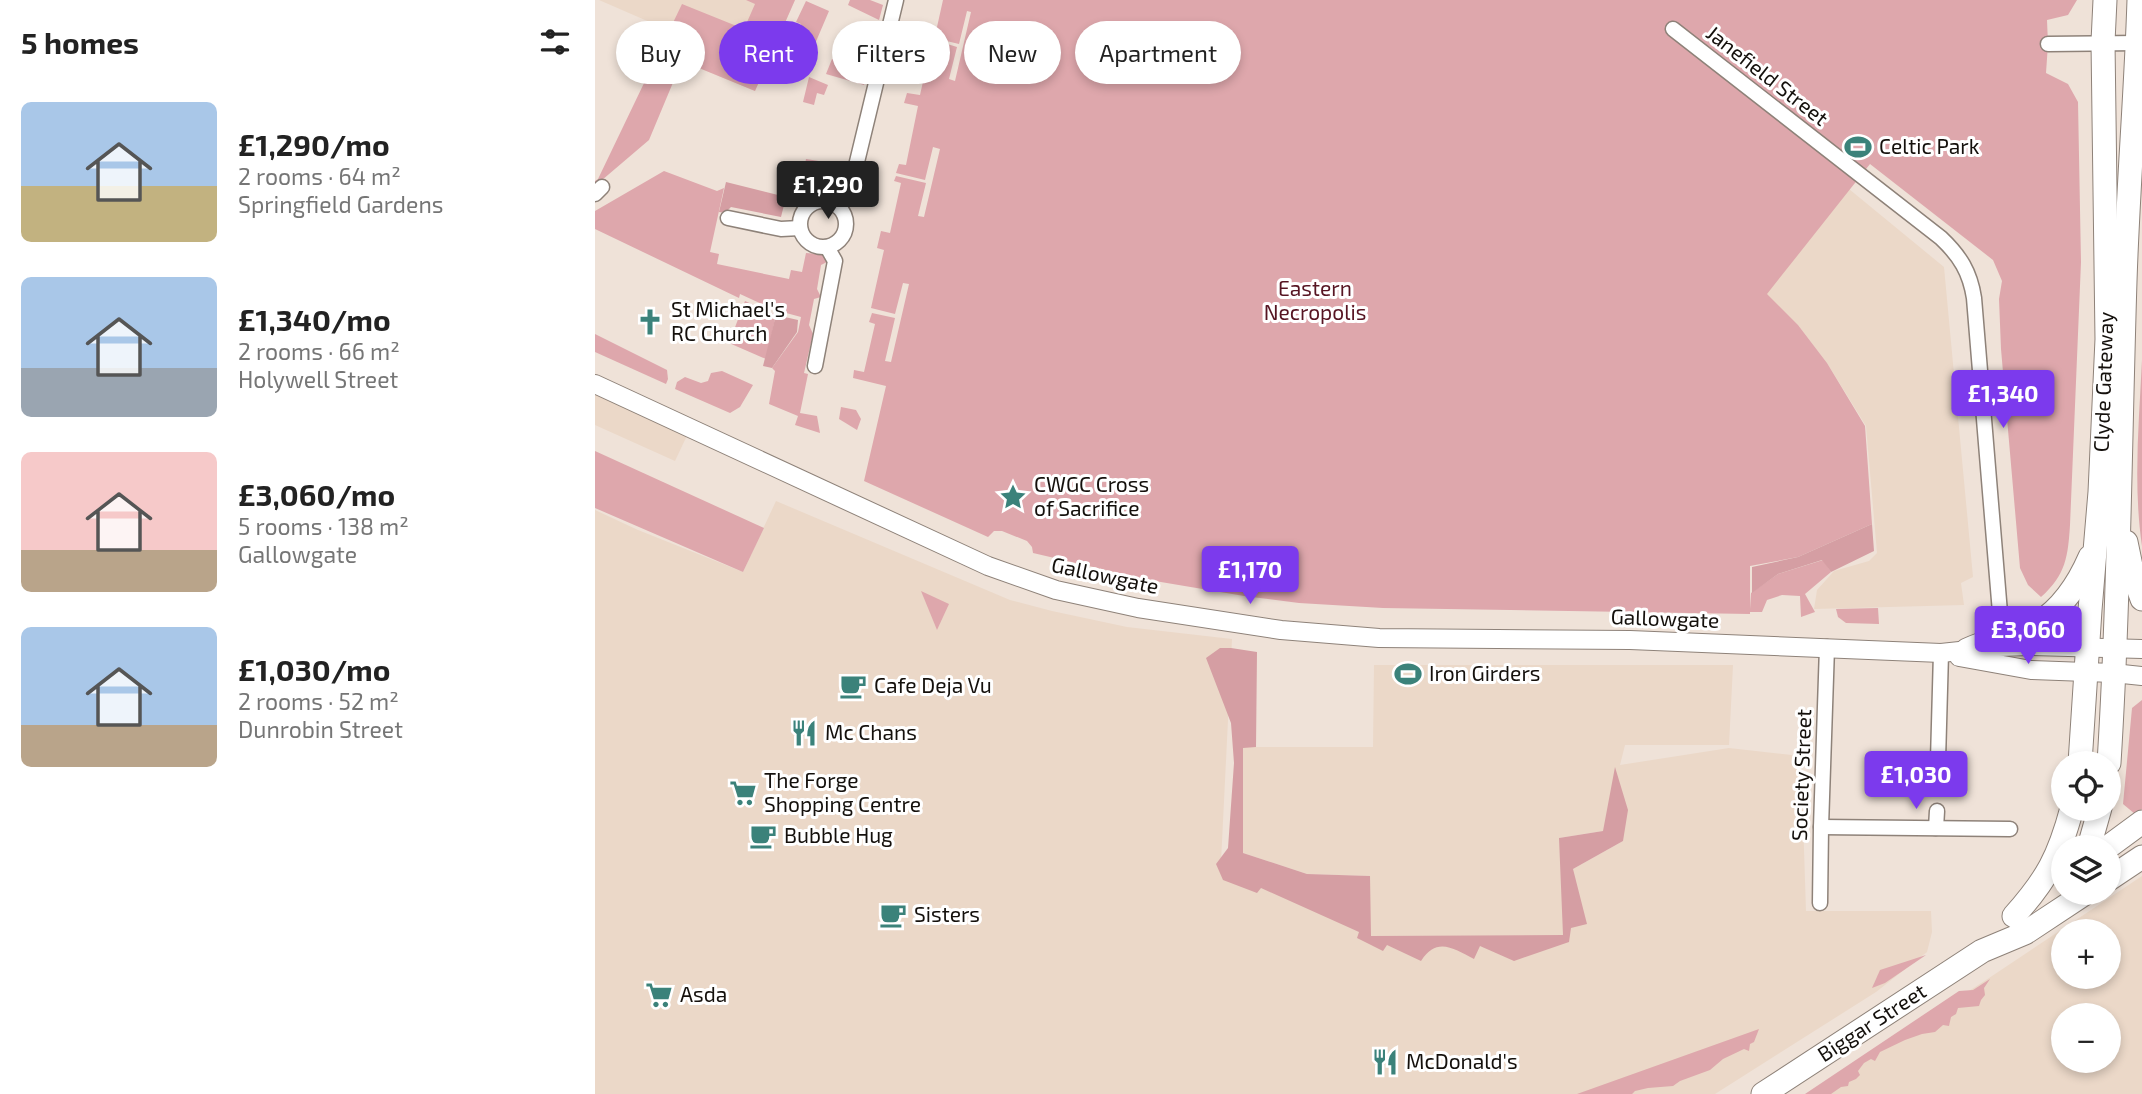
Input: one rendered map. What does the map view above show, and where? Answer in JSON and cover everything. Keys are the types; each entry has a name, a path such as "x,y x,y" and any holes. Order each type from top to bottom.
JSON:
{"main road":[{"name":"Clyde Gateway","path":"2081,751 2101,479 2108,293 2103,42 2105,0"},
{"name":"Clyde Gateway","path":"2110,751 2126,251 2139,0"},
{"path":"2119,508 2132,571 2142,599"},
{"path":"1968,650 2035,625 2059,605 2080,579 2095,545"},
{"path":"2014,916 2050,869 2068,821"},
{"path":"2121,837 2142,822"},
{"path":"2121,871 2142,857"},
{"name":"Biggar Street","path":"1982,951 2014,916 2051,889"},
{"path":"2040,923 2053,905"},
{"name":"Biggar Street","path":"1763,1094 1982,951 2025,933 2067,905"}],"street":[{"path":"837,206 856,166 896,0"},
{"name":"Janefield Street","path":"1673,29 1941,238 1964,264 1974,298 2002,637"},
{"path":"2048,44 2138,43"},
{"path":"822,201 837,206 846,218 845,234 841,240 827,247 821,248 810,243 800,228 803,213 808,207 822,201"},
{"path":"729,218 781,229 800,228"},
{"path":"815,366 835,261 827,247"},
{"name":"Gallowgate","path":"595,384 968,558 1031,583 1109,603 1281,630 1379,638 1562,639 1941,653 2031,646 2142,649"},
{"name":"Society Street","path":"1820,903 1827,647"},
{"path":"1938,760 1941,653"},
{"name":"Gallowgate","path":"1941,653 2031,670 2142,676"},
{"path":"1936,828 1937,811"},
{"path":"1821,827 2010,829"}],"shaded area":[{"path":"599,0 795,0 786,21 719,21 719,76 705,70 705,21 647,21"},
{"path":"738,84 758,84 755,91"},
{"path":"726,182 786,197 781,217 731,207 725,213 719,212"},
{"path":"1849,189 1944,267 1973,577 1961,583 1964,605 1814,609 1817,590 1834,571 1869,561 1877,553 1866,426 1827,363 1798,325 1766,294"},
{"path":"776,315 798,320 797,332 772,368 763,366"},
{"path":"595,379 692,425 675,461 595,425"},
{"path":"776,501 1010,600 1127,627 1232,639 1221,862 1366,909 1365,938 1459,936 1370,936 1370,876 1307,874 1243,853 1243,747 1373,747 1374,665 1733,665 1729,745 1625,745 1620,765 1729,748 1801,756 1806,911 1931,911 1932,932 1927,952 1876,992 1715,1094 595,1094 595,510 743,572","holes":["1603,831 1623,841 1573,869 1559,838"]},
{"path":"1872,524 1874,551 1831,572 1822,560 1778,574 1752,593 1752,567 1798,557"},
{"path":"1220,648 1257,652 1256,747 1243,748 1243,853 1307,874 1370,876 1371,936 1563,935 1559,838 1603,831 1615,767 1628,810 1623,841 1573,869 1587,924 1571,928 1569,942 1514,961 1480,946 1474,959 1453,949 1440,947 1427,953 1421,961 1387,945 1383,951 1357,938 1359,932 1261,888 1257,893 1223,880 1216,864 1228,848 1234,763 1231,723 1206,658"},
{"path":"2142,876 2142,1094 1810,1094 2051,937 2051,989 2121,989 2121,919 2078,919 2098,905 2121,905 2121,890"}],"green space":[{"path":"746,0 795,0 786,21 748,21 755,4"},
{"path":"850,0 870,0 883,5 879,20 848,5"},
{"name":"Eastern Necropolis","path":"943,0 2077,0 2068,15 2047,20 2046,73 2068,84 2078,102 2081,262 2070,525 2067,556 2061,573 2041,597 2028,585 2020,568 2001,349 1999,299 2002,281 1993,260 1870,164 1767,294 1798,325 1827,363 1865,426 1872,524 1798,557 1750,566 1750,609 1751,593 1778,574 1823,560 1831,572 1805,594 1815,612 1801,617 1800,596 1782,595 1767,600 1762,612 1750,614 1383,608 1299,603 1244,596 1149,580 1033,553 1027,541 1002,531 994,531 988,537 864,481 886,386 853,378 854,370 864,372 875,324 869,322 872,313 895,318 885,361 891,362 909,284 903,283 895,314 871,308 884,250 877,248 881,231 890,233 901,183 894,181 896,176 926,183 918,216 924,217 940,149 933,147 925,180 896,173 899,164 906,165 918,106 904,103 907,93 920,95 922,84 950,84 950,79 955,81 964,42 964,84 1061,84 1061,21 969,21 971,12 967,11 959,44 950,42 950,21 938,21"},
{"path":"806,1 829,11 818,37 818,21 796,21"},
{"path":"682,4 724,21 719,21 719,76 705,70 705,21 674,21"},
{"name":"Eastern Necropolis","path":"950,45 957,47 950,75"},
{"path":"832,59 832,76 826,74"},
{"path":"818,81 828,85 824,95 817,93 814,105 803,102 807,84 818,84"},
{"path":"644,84 672,84 649,140 595,186"},
{"path":"738,84 758,84 755,91"},
{"path":"806,159 844,165 830,192 798,200"},
{"path":"664,171 717,191 724,188 710,252 719,254 717,264 789,279 791,270 802,272 806,253 831,255 829,261 821,265 817,289 821,297 814,299 809,325 813,334 804,373 808,374 800,413 817,416 820,433 795,425 798,416 769,404 775,371 772,368 798,332 801,317 775,310 740,294 739,298 595,229 595,211"},
{"path":"745,301 776,315 766,359 729,343"},
{"path":"595,334 667,370 666,384 595,352"},
{"path":"2142,360 2142,546 2137,477"},
{"path":"722,371 753,385 740,407 730,413 675,389 677,382 685,377 701,383 708,381 711,373"},
{"path":"841,407 856,410 861,419 857,430 839,419"},
{"path":"595,451 764,528 743,572 595,508"},
{"path":"921,591 949,604 937,630"},
{"path":"1878,608 1879,624 1846,623 1838,617 1836,609"},
{"path":"2142,700 2142,809 2135,814 2123,804 2132,708"},
{"path":"1926,955 1885,983 1872,988 1880,970"},
{"path":"1990,979 1984,988 1985,995 1979,1006 1958,1008 1956,1014 1951,1017 1949,1026 1943,1025 1935,1032 1905,1040 1880,1052 1875,1061 1871,1059 1864,1063 1858,1071 1860,1075 1849,1082 1848,1086 1831,1094 1805,1094 1959,991 1973,990"},
{"path":"1759,1029 1749,1051 1744,1049 1723,1059 1710,1070 1673,1086 1648,1088 1632,1094 1577,1094"}],"place":[{"name":"Celtic Park","path":"1858,147"},
{"name":"St Michael's RC Church","path":"650,322"},
{"name":"CWGC Cross of Sacrifice","path":"1013,497"},
{"name":"Iron Girders","path":"1408,674"},
{"name":"Cafe Deja Vu","path":"853,686"},
{"name":"Mc Chans","path":"804,733"},
{"name":"The Forge Shopping Centre","path":"743,793"},
{"name":"Bubble Hug","path":"763,836"},
{"name":"Sisters","path":"893,915"},
{"name":"Asda","path":"659,995"},
{"name":"McDonald's","path":"1385,1062"}]}
